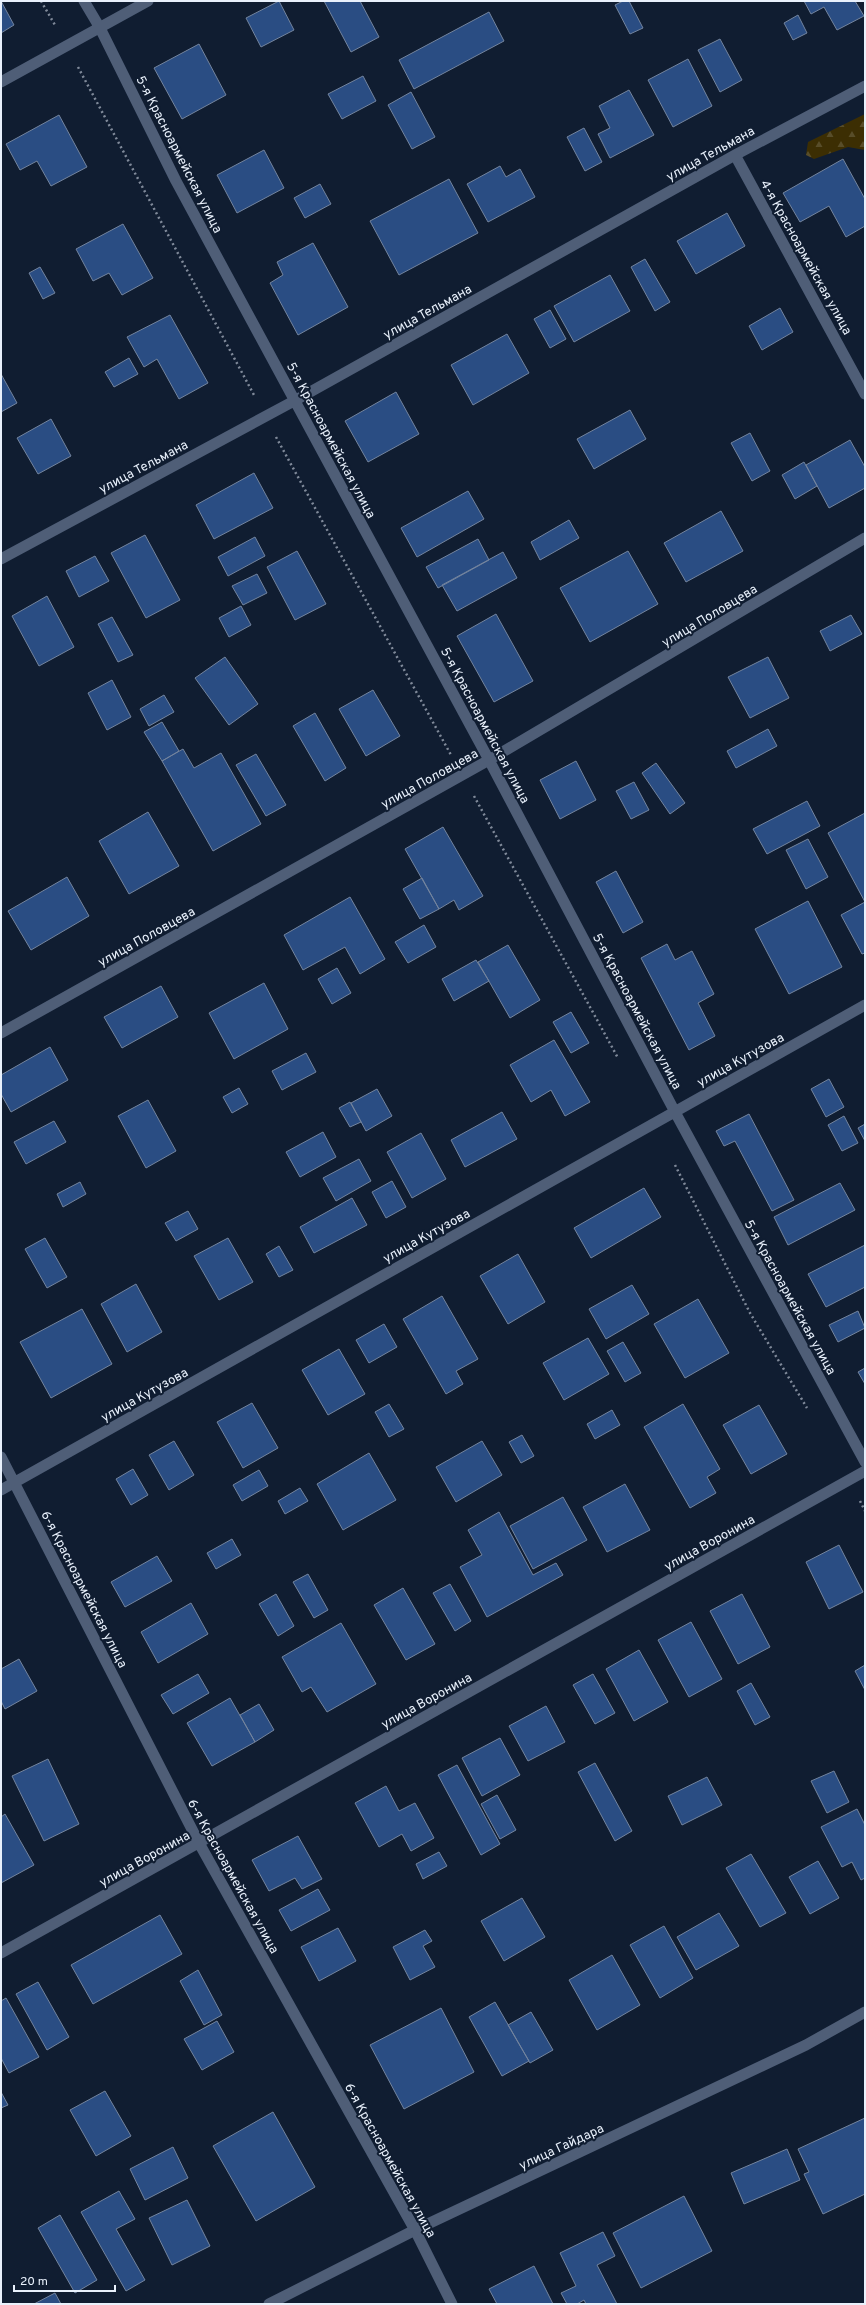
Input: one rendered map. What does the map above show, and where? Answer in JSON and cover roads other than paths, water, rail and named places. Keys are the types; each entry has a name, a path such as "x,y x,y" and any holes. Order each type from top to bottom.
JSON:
{"street":[{"name":"5-я Красноармейская улица","path":"84,1 100,28 176,181 489,760 675,1112 865,1462"},
{"path":"1,82 148,1"},
{"name":"улица Тельмана","path":"1,558 294,401 735,155 865,86"},
{"name":"4-я Красноармейская улица","path":"735,155 865,394"},
{"name":"улица Половцева","path":"1,1033 489,760 865,538"},
{"name":"улица Кутузова","path":"1,1490 865,1005"},
{"name":"6-я Красноармейская улица","path":"1,1457 199,1843 415,2230 452,2304"},
{"name":"улица Воронина","path":"1,1953 865,1471"},
{"name":"улица Гайдара","path":"270,2304 415,2230 806,2045 865,2012"}]}
